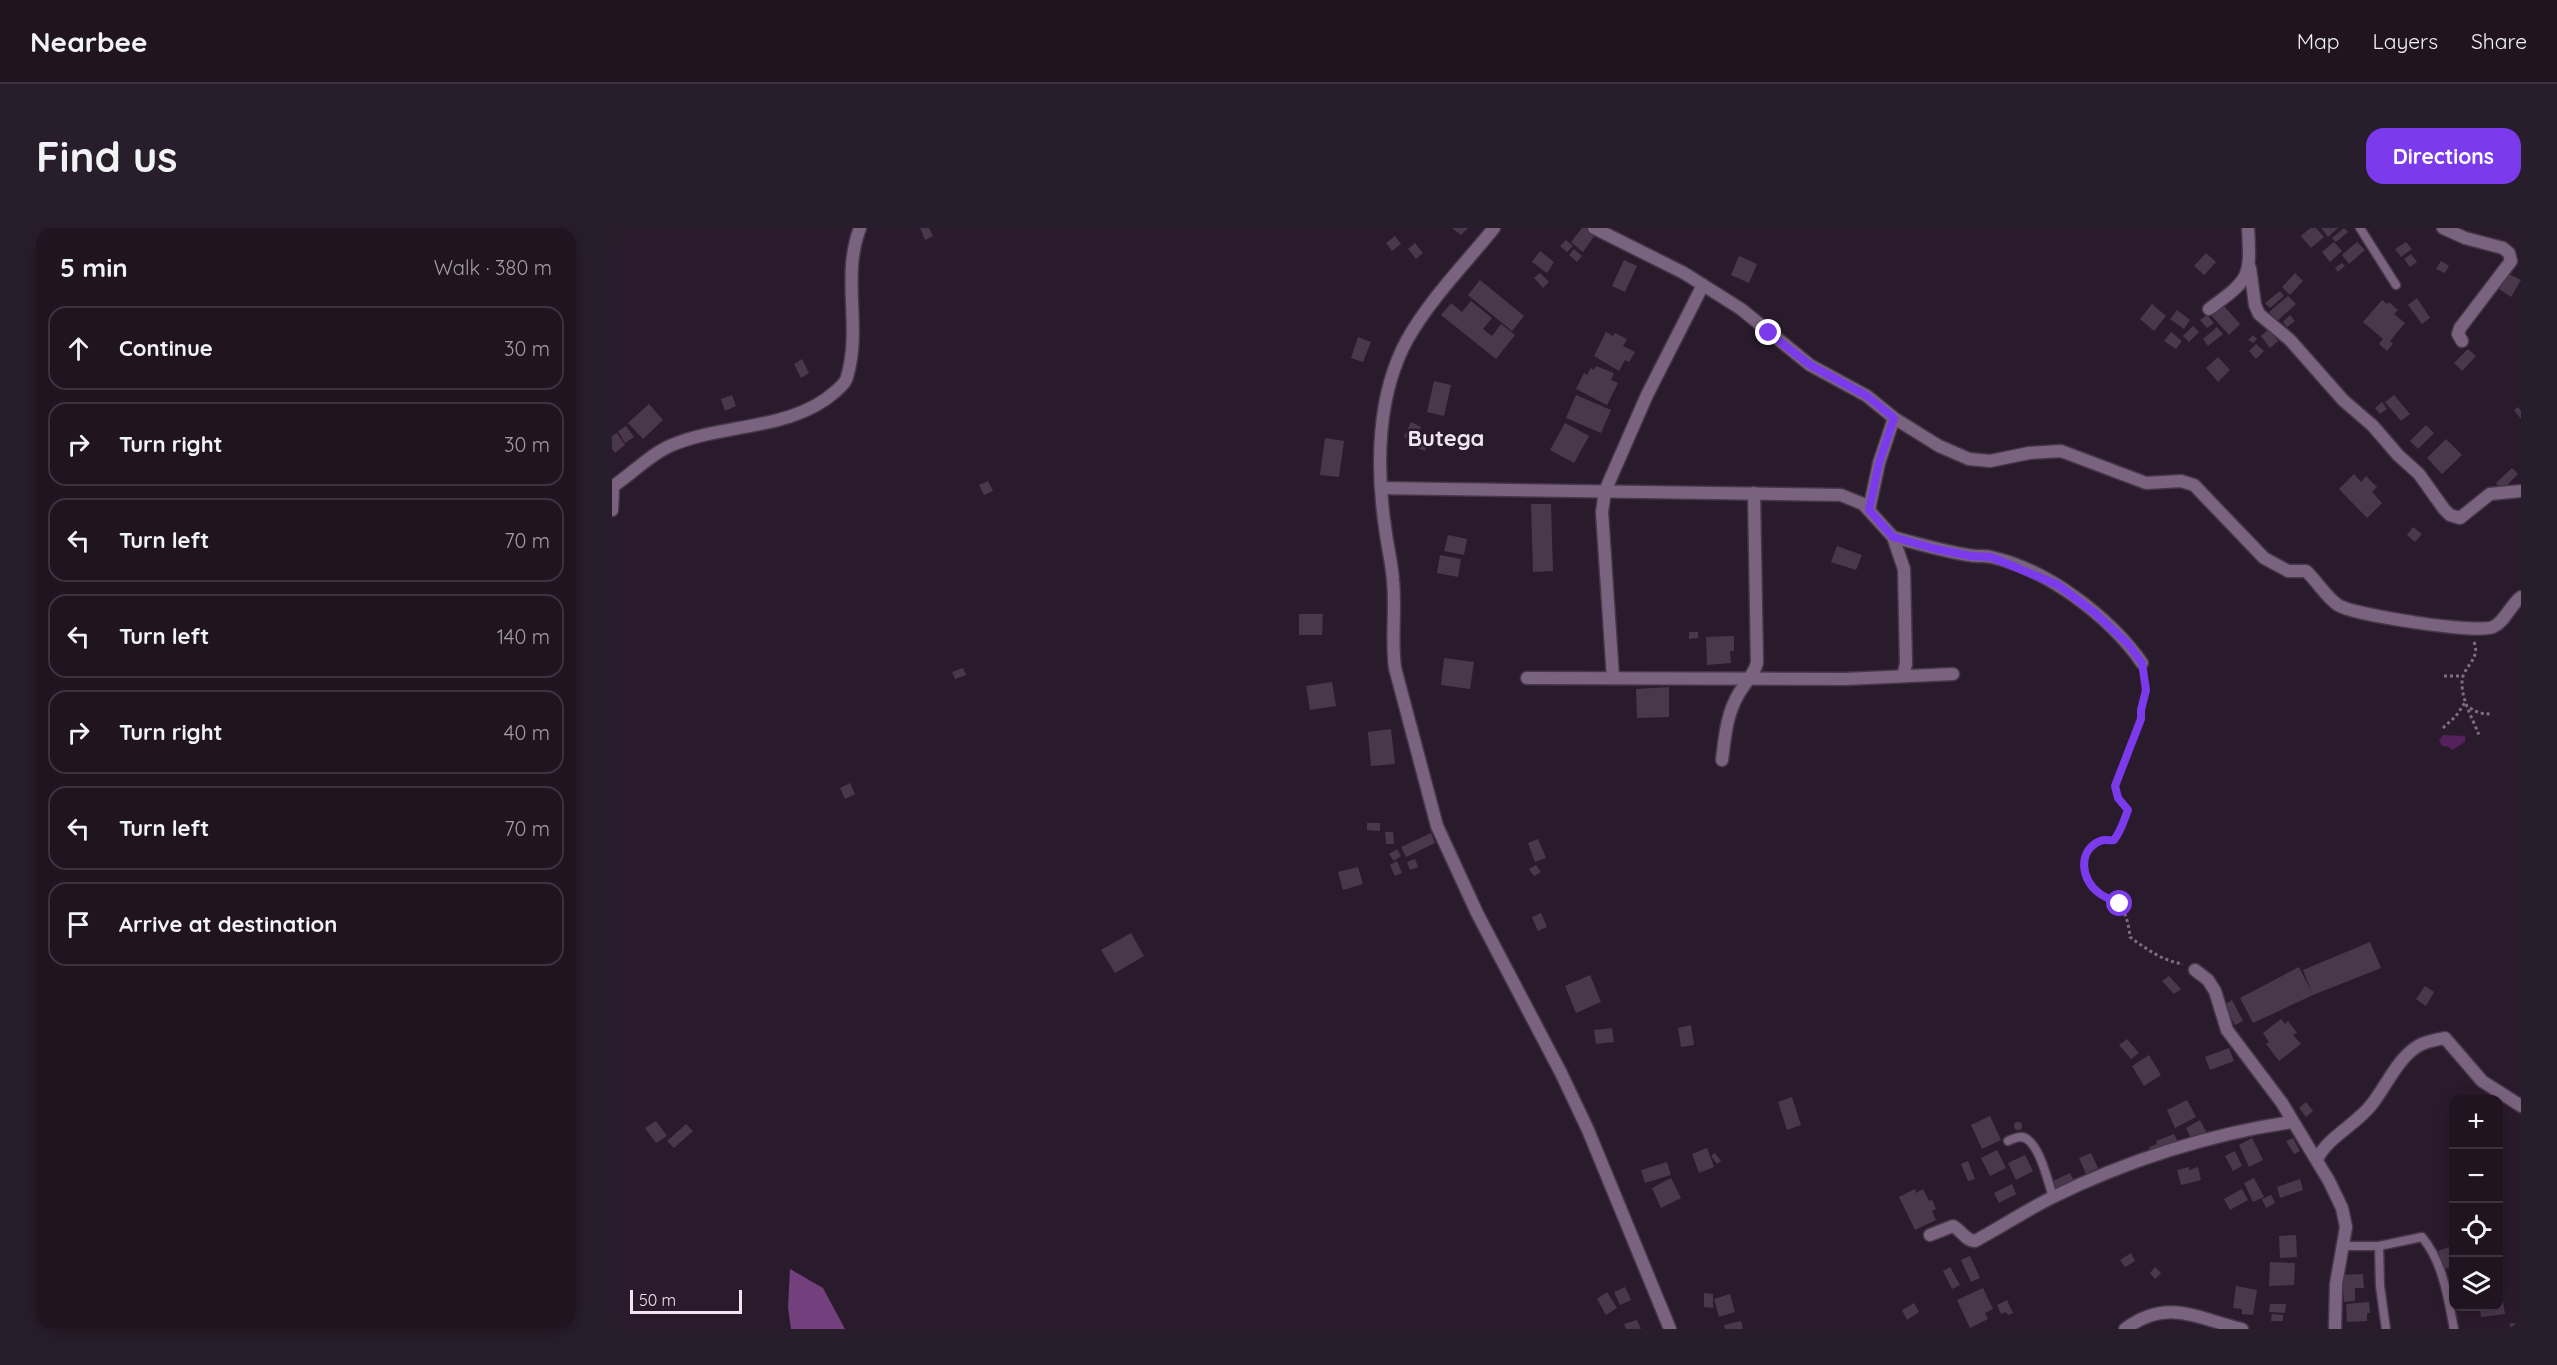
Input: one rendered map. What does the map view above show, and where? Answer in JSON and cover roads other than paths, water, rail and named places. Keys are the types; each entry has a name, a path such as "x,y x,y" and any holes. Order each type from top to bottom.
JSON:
{"street":[{"path":"612,510 613,487 670,446 702,435 740,429 800,412 827,399 846,381 854,350 851,258 860,228"},
{"path":"1494,228 1426,310 1407,341 1397,364 1382,423 1382,488 1393,584 1391,644 1395,668 1437,825 1477,913 1561,1073 1588,1130 1671,1329"},
{"path":"1594,228 1703,285 1741,309 1810,365 1867,396 1894,418 1939,446 1969,459 1990,461 2029,453 2061,451 2146,483 2181,481 2194,485 2264,558 2288,570 2306,572 2339,606 2418,622 2470,629 2493,627 2504,618 2512,604 2521,597"},
{"path":"2248,228 2254,305 2259,314 2290,340 2343,400 2373,426 2398,455 2419,474 2450,515 2460,518 2466,515 2490,494 2521,491"},
{"path":"2443,228 2465,238 2502,248 2515,256 2460,328 2458,334 2462,341"},
{"path":"2209,309 2246,278 2250,268"},
{"path":"1613,678 1602,512 1605,491 1647,394 1703,285"},
{"path":"1869,510 1879,463 1894,418"},
{"path":"1382,488 1842,495 1863,504 1893,537 1904,569 1906,664 1904,676"},
{"path":"1722,760 1726,722 1737,697 1755,672 1757,663 1754,493"},
{"path":"1893,537 1936,549 1971,556 1991,557 2058,585 2095,613 2128,644 2142,663"},
{"path":"1527,678 1845,679 1953,674"},
{"path":"2195,970 2208,980 2215,991 2228,1030 2282,1103 2317,1159 2342,1208 2346,1227 2336,1284 2335,1329"},
{"path":"2317,1159 2324,1147 2372,1105 2405,1058 2418,1046 2433,1040 2445,1038 2482,1080 2521,1106"},
{"path":"1930,1234 1953,1226 1962,1230 1968,1239 1975,1241 2053,1197 2172,1150 2258,1127 2292,1122"},
{"path":"2125,1329 2155,1314 2172,1311 2200,1316 2242,1329"}],"lane":[{"path":"2360,228 2396,285"},
{"path":"2008,1141 2019,1137 2028,1139 2038,1153 2053,1197"},
{"path":"2343,1246 2379,1246 2422,1237 2433,1250 2454,1329"},
{"path":"2379,1246 2380,1287 2386,1329"}],"district":[{"name":"Butega","path":"1446,438"}]}
